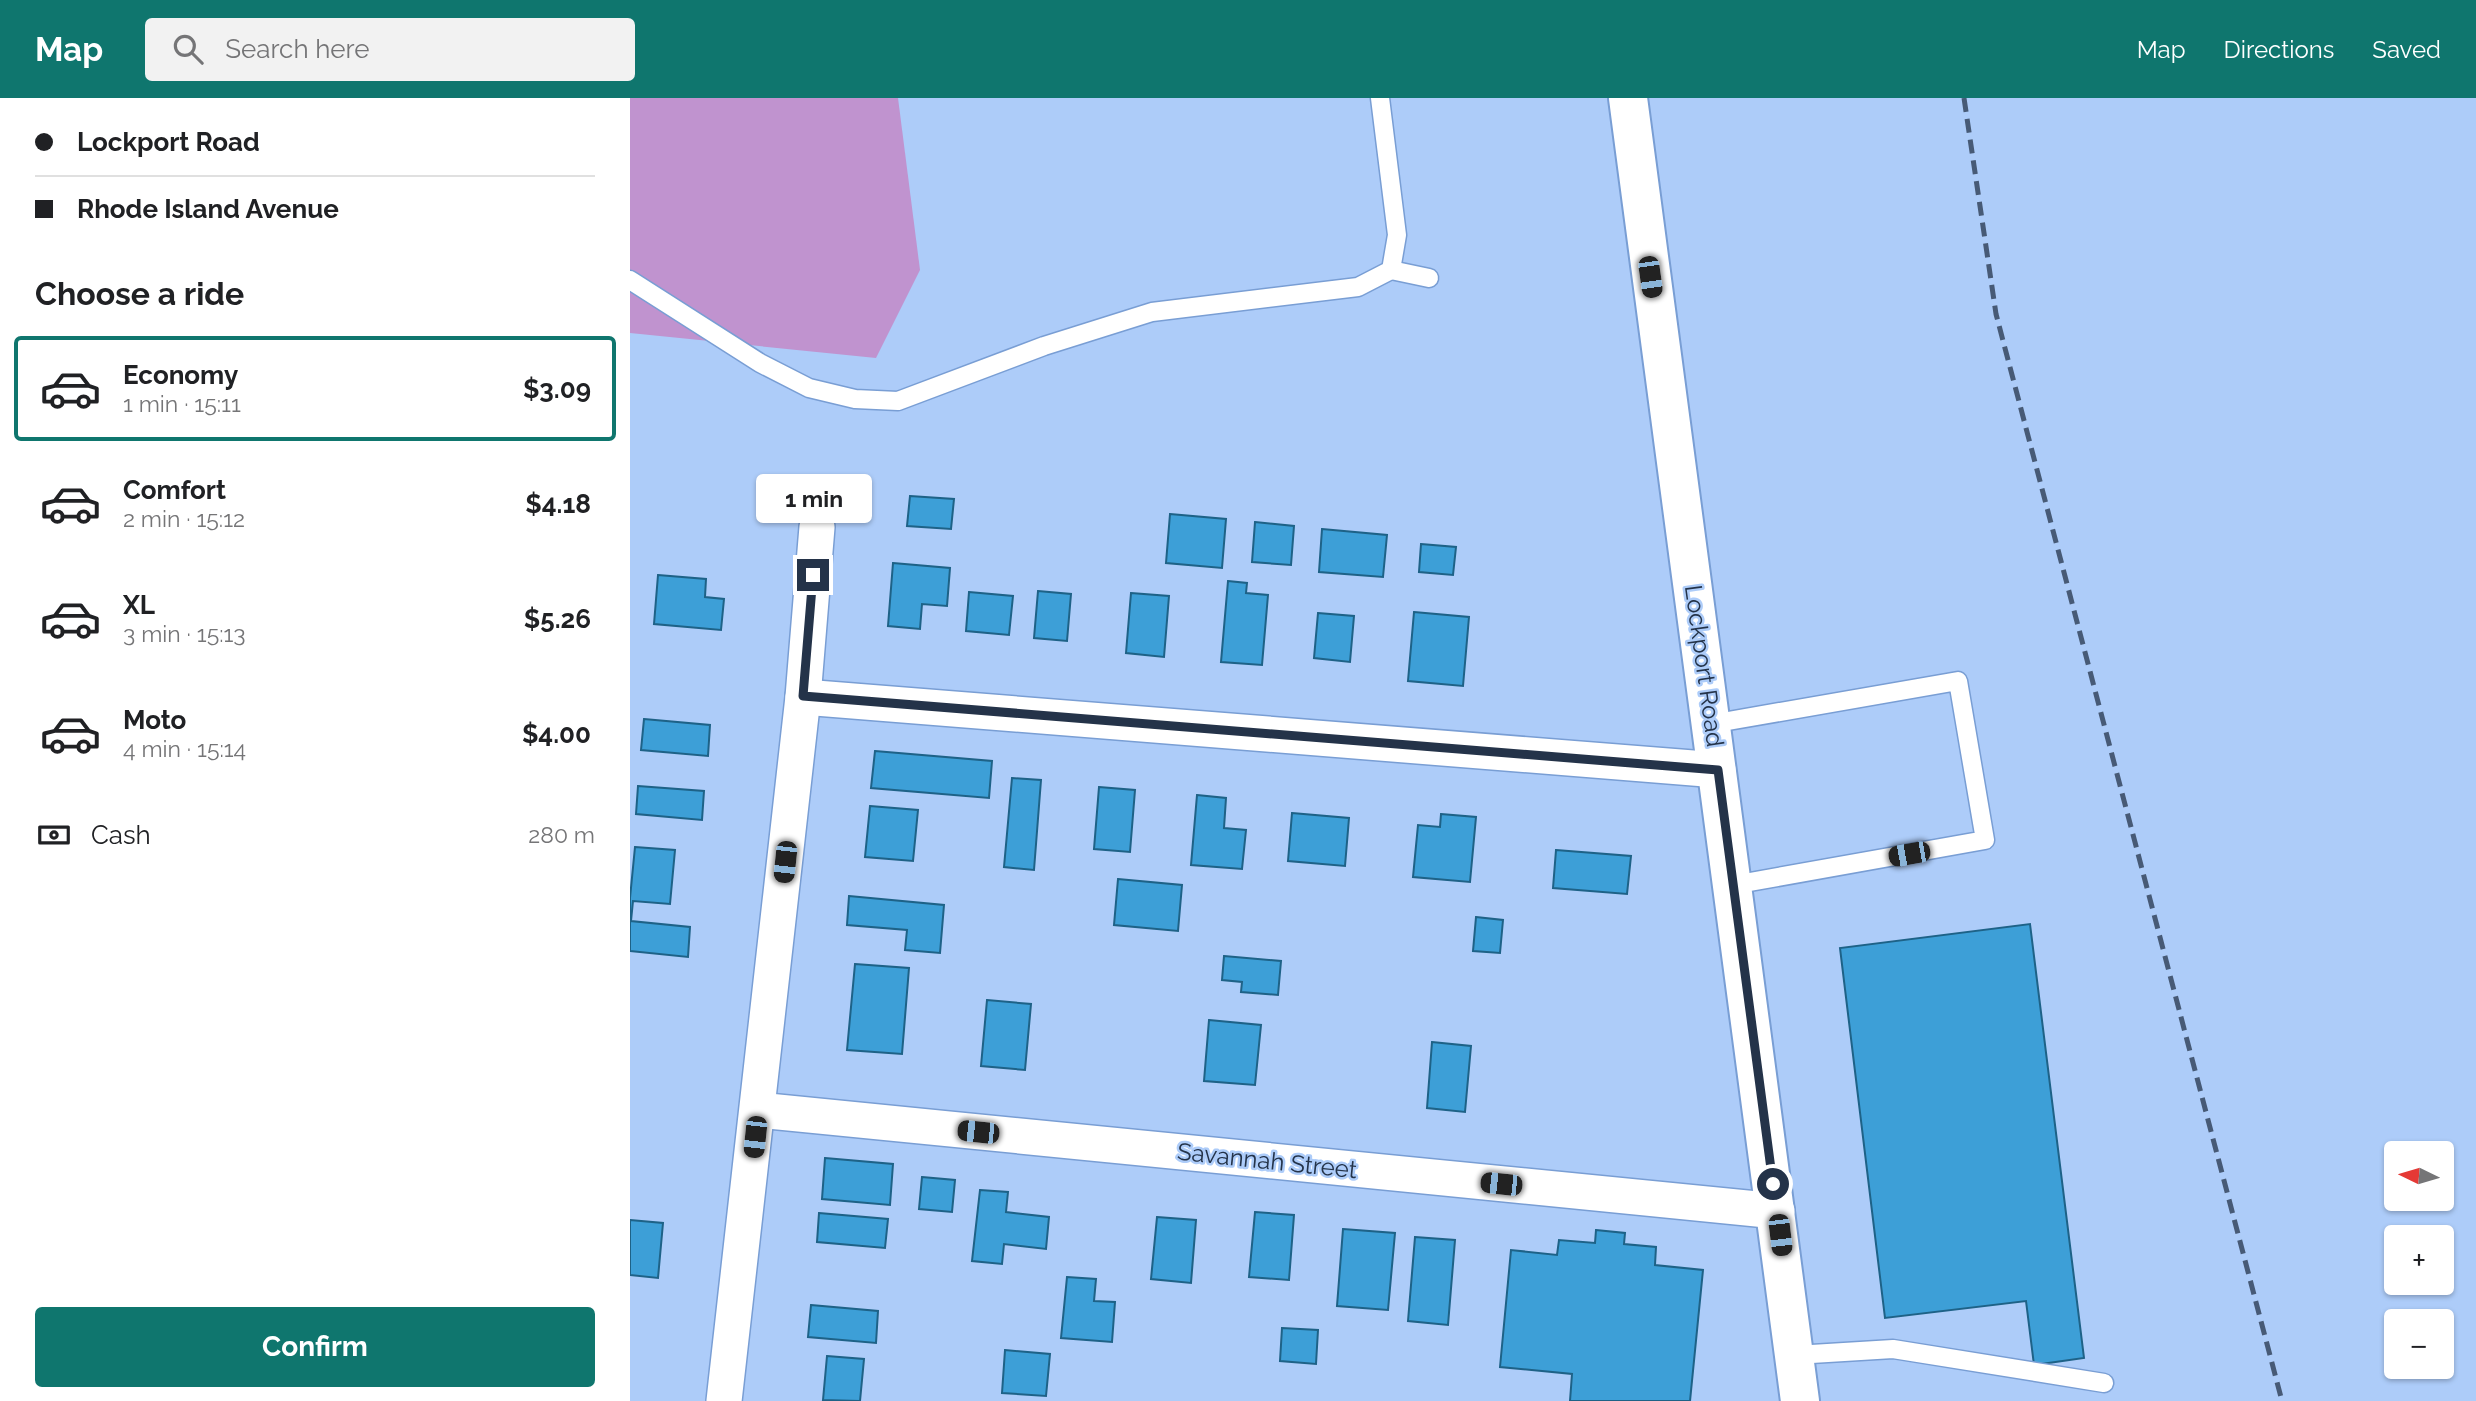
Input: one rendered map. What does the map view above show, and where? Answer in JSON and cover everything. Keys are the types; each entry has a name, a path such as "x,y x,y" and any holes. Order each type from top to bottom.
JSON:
{"street":[{"name":"Lockport Road","path":"1628,98 1800,1401"},
{"path":"724,1401 803,696 817,527"},
{"path":"803,696 1718,770"},
{"name":"Savannah Street","path":"758,1110 1777,1211"}],"lane":[{"path":"1380,98 1397,235 1391,270"},
{"path":"630,280 760,363 809,388 855,399 898,401 1044,346 1152,312 1359,287 1391,270 1429,278"},
{"path":"1711,724 1958,681 1985,840 1733,885"},
{"path":"1794,1355 1893,1349 2104,1383"}],"shaded area":[{"path":"630,98 898,98 920,270 876,358 630,333"}],"building":[{"path":"910,496 954,499 951,529 907,526"},
{"path":"1170,514 1226,519 1222,568 1166,563"},
{"path":"1255,522 1294,526 1291,565 1252,562"},
{"path":"1322,529 1387,535 1383,577 1319,572"},
{"path":"1421,544 1456,547 1453,575 1419,572"},
{"path":"893,563 950,568 947,606 922,604 920,629 888,626"},
{"path":"658,575 706,579 705,597 724,599 721,630 654,624"},
{"path":"1228,581 1247,583 1246,593 1268,595 1262,665 1221,662"},
{"path":"1038,591 1071,594 1067,641 1034,638"},
{"path":"969,592 1013,596 1009,635 966,631"},
{"path":"1131,593 1169,596 1164,657 1126,653"},
{"path":"1414,612 1469,617 1463,686 1408,681"},
{"path":"1318,613 1354,616 1350,662 1314,658"},
{"path":"644,719 710,725 708,756 641,750"},
{"path":"875,751 992,761 989,798 871,788"},
{"path":"1012,778 1041,780 1034,870 1004,867"},
{"path":"638,786 704,791 702,820 636,814"},
{"path":"1099,787 1135,790 1130,852 1094,849"},
{"path":"1197,795 1226,798 1224,828 1246,830 1242,869 1191,865"},
{"path":"870,806 918,810 913,861 865,857"},
{"path":"1292,813 1349,818 1345,866 1288,861"},
{"path":"1441,814 1476,817 1470,882 1413,877 1418,825 1440,827"},
{"path":"635,847 675,850 670,904 633,901 631,921 690,927 688,957 630,951 630,898"},
{"path":"1556,850 1631,856 1627,894 1553,888"},
{"path":"1118,879 1182,885 1178,931 1114,925"},
{"path":"849,896 944,905 940,953 905,950 907,930 847,925"},
{"path":"1476,917 1503,920 1500,953 1473,951"},
{"path":"2030,924 2084,1358 2034,1365 2026,1301 1885,1318 1840,948"},
{"path":"1224,956 1281,961 1278,995 1241,992 1242,982 1222,980"},
{"path":"855,964 909,968 902,1054 847,1050"},
{"path":"987,1000 1031,1004 1025,1070 981,1066"},
{"path":"1209,1020 1261,1025 1255,1085 1204,1081"},
{"path":"1432,1042 1471,1046 1465,1112 1427,1108"},
{"path":"825,1158 893,1164 890,1205 822,1199"},
{"path":"922,1177 955,1180 952,1212 919,1209"},
{"path":"980,1190 1008,1192 1006,1212 1049,1217 1046,1249 1004,1244 1002,1264 972,1261"},
{"path":"1255,1212 1294,1215 1289,1280 1249,1277"},
{"path":"819,1213 888,1219 885,1248 817,1242"},
{"path":"1157,1217 1196,1220 1191,1283 1151,1279"},
{"path":"630,1220 663,1223 658,1278 630,1275"},
{"path":"1343,1229 1395,1233 1388,1310 1337,1306"},
{"path":"1596,1230 1625,1233 1624,1244 1656,1247 1655,1265 1703,1270 1690,1401 1570,1401 1572,1374 1500,1367 1511,1250 1557,1255 1559,1240 1595,1243"},
{"path":"1415,1237 1455,1240 1448,1325 1408,1321"},
{"path":"1067,1277 1096,1279 1094,1301 1115,1302 1112,1342 1061,1338"},
{"path":"811,1305 878,1311 876,1343 808,1337"},
{"path":"1282,1328 1318,1330 1316,1364 1280,1361"},
{"path":"1005,1350 1050,1354 1046,1396 1002,1393"},
{"path":"827,1356 864,1359 860,1401 823,1400"}],"railway":[{"path":"1964,98 1996,314 2282,1401"}],"route":[{"path":"813,575 803,696 1718,770 1773,1184"}]}
